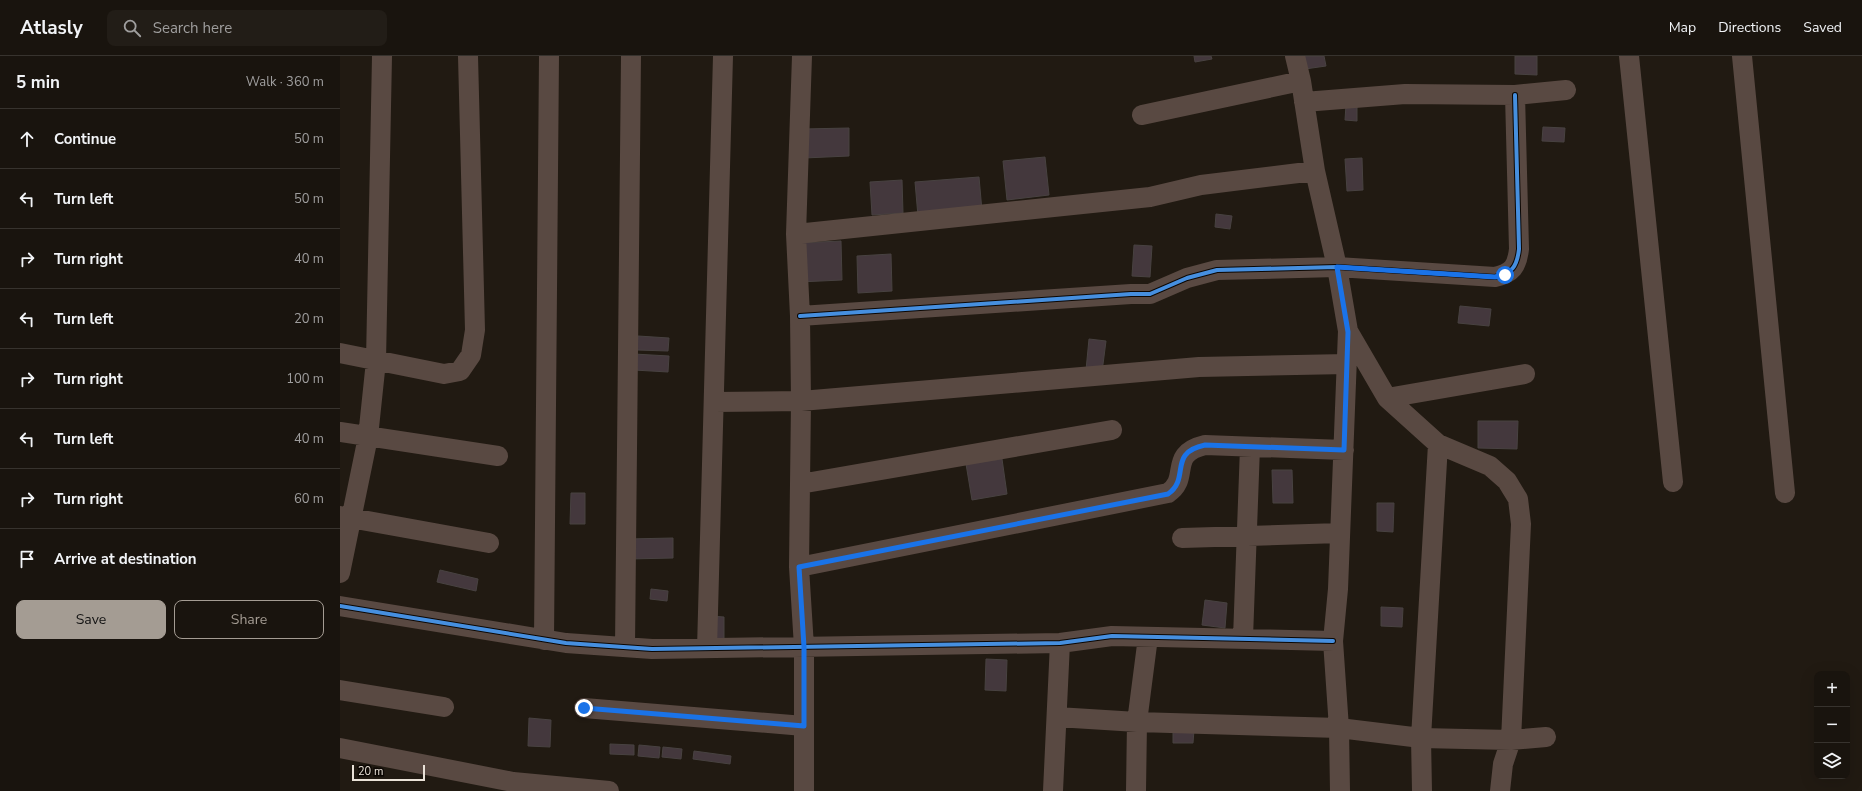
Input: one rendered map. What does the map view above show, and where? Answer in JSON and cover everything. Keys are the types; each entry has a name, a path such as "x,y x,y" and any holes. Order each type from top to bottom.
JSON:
{"street":[{"path":"340,573 346,517 368,437 376,361 382,56"},
{"path":"340,353 444,374 460,371 471,355 475,330 468,56"},
{"path":"544,640 550,56"},
{"path":"625,647 631,56"},
{"path":"707,649 723,56"},
{"path":"802,56 796,234 800,316 801,401 799,567 804,647 804,791"},
{"path":"1295,56 1301,81 1315,171 1337,267 1348,332 1338,589 1333,640 1340,728 1340,791"},
{"path":"1629,56 1673,482"},
{"path":"1742,56 1785,493"},
{"path":"1142,115 1301,81"},
{"path":"1304,102 1405,94 1515,95 1566,90"},
{"path":"800,316 1150,294 1187,278 1217,270 1337,267 1495,277 1505,275 1512,269 1517,261 1519,249 1515,95"},
{"path":"796,234 1150,197 1201,185 1315,171"},
{"path":"1348,332 1388,398 1438,444 1490,466 1507,481 1518,499 1521,524 1511,740 1503,764 1500,791"},
{"path":"714,402 801,401 1198,367 1347,364"},
{"path":"1388,398 1525,374"},
{"path":"800,484 1112,430"},
{"path":"340,432 498,456"},
{"path":"1422,791 1422,738 1438,444"},
{"path":"799,567 1168,494 1174,489 1177,482 1184,456 1194,448 1205,445 1250,448 1344,450"},
{"path":"1244,638 1250,448"},
{"path":"346,517 489,543"},
{"path":"1182,538 1340,533"},
{"path":"340,606 544,640 652,649 1060,643 1112,636 1333,640"},
{"path":"1136,791 1137,722 1148,637"},
{"path":"1053,791 1058,717 1060,643"},
{"path":"340,690 444,707"},
{"path":"584,708 804,726"},
{"path":"1058,717 1137,722 1340,728 1422,738 1511,740 1546,737"},
{"path":"340,748 513,782 609,791"}],"building":[{"path":"1194,56 1211,56 1212,59 1195,62"},
{"path":"1303,56 1324,56 1326,66 1305,69"},
{"path":"1515,56 1537,56 1537,75 1515,74"},
{"path":"1346,105 1357,106 1357,121 1345,120"},
{"path":"1543,127 1565,128 1564,142 1542,141"},
{"path":"849,128 849,156 804,158 803,129"},
{"path":"1045,157 1049,195 1007,200 1003,161"},
{"path":"1362,158 1363,190 1347,191 1345,159"},
{"path":"979,177 982,211 918,216 915,182"},
{"path":"902,180 903,213 872,215 870,182"},
{"path":"1216,214 1232,216 1230,229 1215,227"},
{"path":"841,241 842,280 799,282 797,243"},
{"path":"1134,245 1152,246 1150,277 1132,276"},
{"path":"891,254 892,291 858,293 857,256"},
{"path":"1460,306 1491,309 1489,326 1458,323"},
{"path":"638,336 669,338 668,351 637,350"},
{"path":"1089,339 1106,341 1102,372 1086,370"},
{"path":"634,354 669,356 668,372 634,370"},
{"path":"1478,421 1518,421 1517,449 1478,448"},
{"path":"1002,459 1007,494 972,500 966,464"},
{"path":"1272,470 1292,470 1293,503 1273,503"},
{"path":"571,493 585,493 585,524 570,524"},
{"path":"1377,503 1394,503 1393,532 1377,531"},
{"path":"673,538 673,558 629,559 628,539"},
{"path":"440,570 478,579 476,591 437,582"},
{"path":"651,589 668,591 667,601 650,599"},
{"path":"1205,600 1227,603 1225,628 1202,625"},
{"path":"1381,607 1403,608 1402,627 1381,626"},
{"path":"710,616 724,617 724,641 709,641"},
{"path":"986,659 1007,660 1006,691 985,690"},
{"path":"529,718 551,720 550,747 528,746"},
{"path":"1173,729 1194,730 1193,743 1173,743"},
{"path":"610,744 634,745 634,755 610,754"},
{"path":"639,745 660,747 659,758 638,756"},
{"path":"663,747 682,749 681,759 662,757"},
{"path":"694,751 731,756 730,764 693,759"}],"cycle path":[{"path":"800,316 1150,294 1187,278 1217,270 1337,267 1495,277 1506,273 1513,268 1517,260 1519,249 1515,95"},
{"path":"340,606 566,643 652,649 1060,643 1112,636 1333,641"}],"route":[{"path":"584,708 804,726 804,647 799,567 1168,494 1174,489 1177,482 1184,456 1188,451 1205,445 1250,448 1344,450 1348,332 1337,267 1495,277 1505,275"}]}
